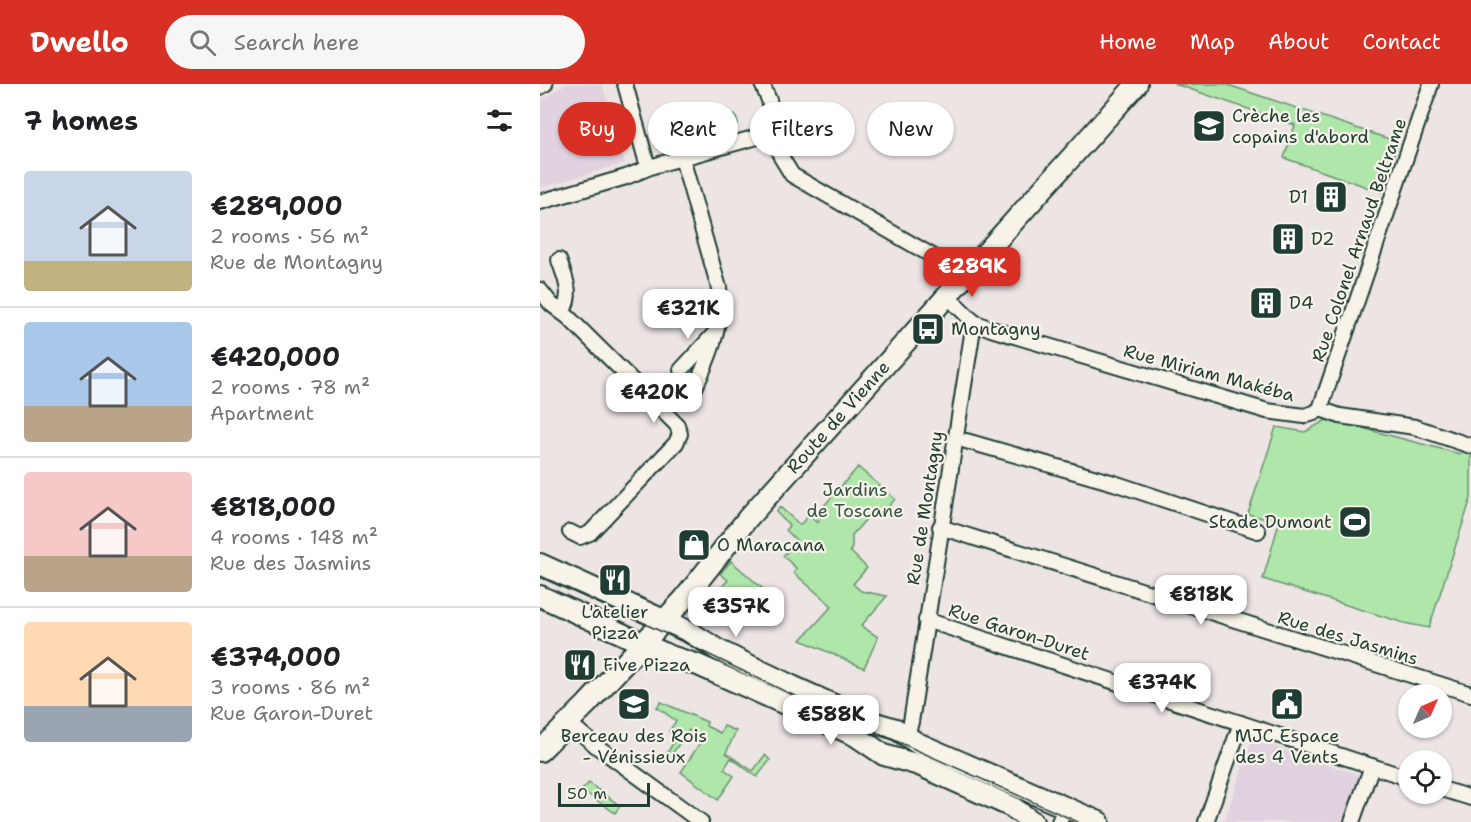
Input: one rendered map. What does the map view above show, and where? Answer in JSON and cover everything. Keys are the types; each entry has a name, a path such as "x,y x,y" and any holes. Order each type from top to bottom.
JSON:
{"street":[{"path":"540,87 545,84"},
{"path":"625,84 646,160"},
{"path":"762,84 769,102"},
{"name":"Route de Vienne","path":"540,751 569,723 637,641 693,588 748,518 1137,84"},
{"name":"Rue Colonel Arnaud Beltrame","path":"1320,409 1431,84"},
{"path":"540,202 626,177 653,166 750,139"},
{"path":"781,156 787,169 799,180 950,266 964,278"},
{"path":"682,158 719,288 721,308 711,353 693,392"},
{"path":"559,260 570,294 565,315"},
{"path":"540,290 545,298 677,425 681,434 676,443 590,533 580,537 570,532"},
{"path":"948,297 974,322"},
{"name":"Rue Miriam Makéba","path":"974,322 1267,411 1304,416 1314,414 1320,409 1340,416 1415,427 1471,446"},
{"name":"Rue de Montagny","path":"907,735 911,722 974,322"},
{"path":"681,370 717,330"},
{"path":"966,441 1114,483 1258,531"},
{"name":"Rue des Jasmins","path":"940,527 1471,694"},
{"path":"540,564 690,632 718,650 792,686 869,721 896,729 917,743 1062,815 1099,822"},
{"path":"540,596 669,656 698,665 856,736 884,755 919,765 1012,807 1034,822"},
{"name":"Rue Garon-Duret","path":"926,620 1398,775"},
{"path":"569,723 595,745 701,822"},
{"path":"1206,822 1241,723"},
{"path":"1353,822 1372,766"},
{"path":"1452,792 1471,798"}],"shaded area":[{"path":"565,84 602,84 607,102 558,102 558,156 623,156 625,163 540,188 540,102"},
{"path":"1252,739 1362,776 1347,822 1224,822"}],"green space":[{"path":"1175,84 1225,84 1398,142 1381,192 1284,158 1295,125"},
{"name":"Stade Dumont","path":"1328,419 1460,454 1461,450 1471,453 1471,498 1429,628 1404,623 1263,579 1279,523 1248,514 1276,427 1305,432"},
{"name":"Jardins de Toscane","path":"858,467 895,499 882,514 875,509 852,535 850,551 867,568 853,584 861,591 887,596 861,626 878,637 864,668 801,640 832,606 794,573 796,568 783,556 797,541 786,530 789,525 776,512 780,507 800,525 809,515 817,523 819,521 815,516"},
{"path":"731,561 762,588 756,595 761,600 758,604 772,617 770,622 742,610 744,606 721,588 728,580 720,574"},
{"path":"661,702 707,722 706,726 720,733 724,726 736,731 726,753 753,771 765,755 770,760 757,777 731,758 724,769 734,776 718,800 681,772 702,740 689,730 669,758 666,755 677,737 669,731 676,721 657,707"},
{"path":"589,783 620,806 615,813 582,790"}],"tram line":[{"path":"540,577 656,629 784,691 1078,822"}],"place":[{"name":"Crèche les copains d'abord","path":"1209,126"},
{"name":"D1","path":"1331,197"},
{"name":"D2","path":"1288,239"},
{"name":"D4","path":"1266,303"},
{"name":"Montagny","path":"928,329"},
{"name":"Stade Dumont","path":"1355,522"},
{"name":"O Maracana","path":"694,545"},
{"name":"L'atelier Pizza","path":"615,580"},
{"name":"Five Pizza","path":"580,665"},
{"name":"Berceau des Rois - Vénissieux","path":"634,704"},
{"name":"MJC Espace des 4 Vents","path":"1287,704"}]}
